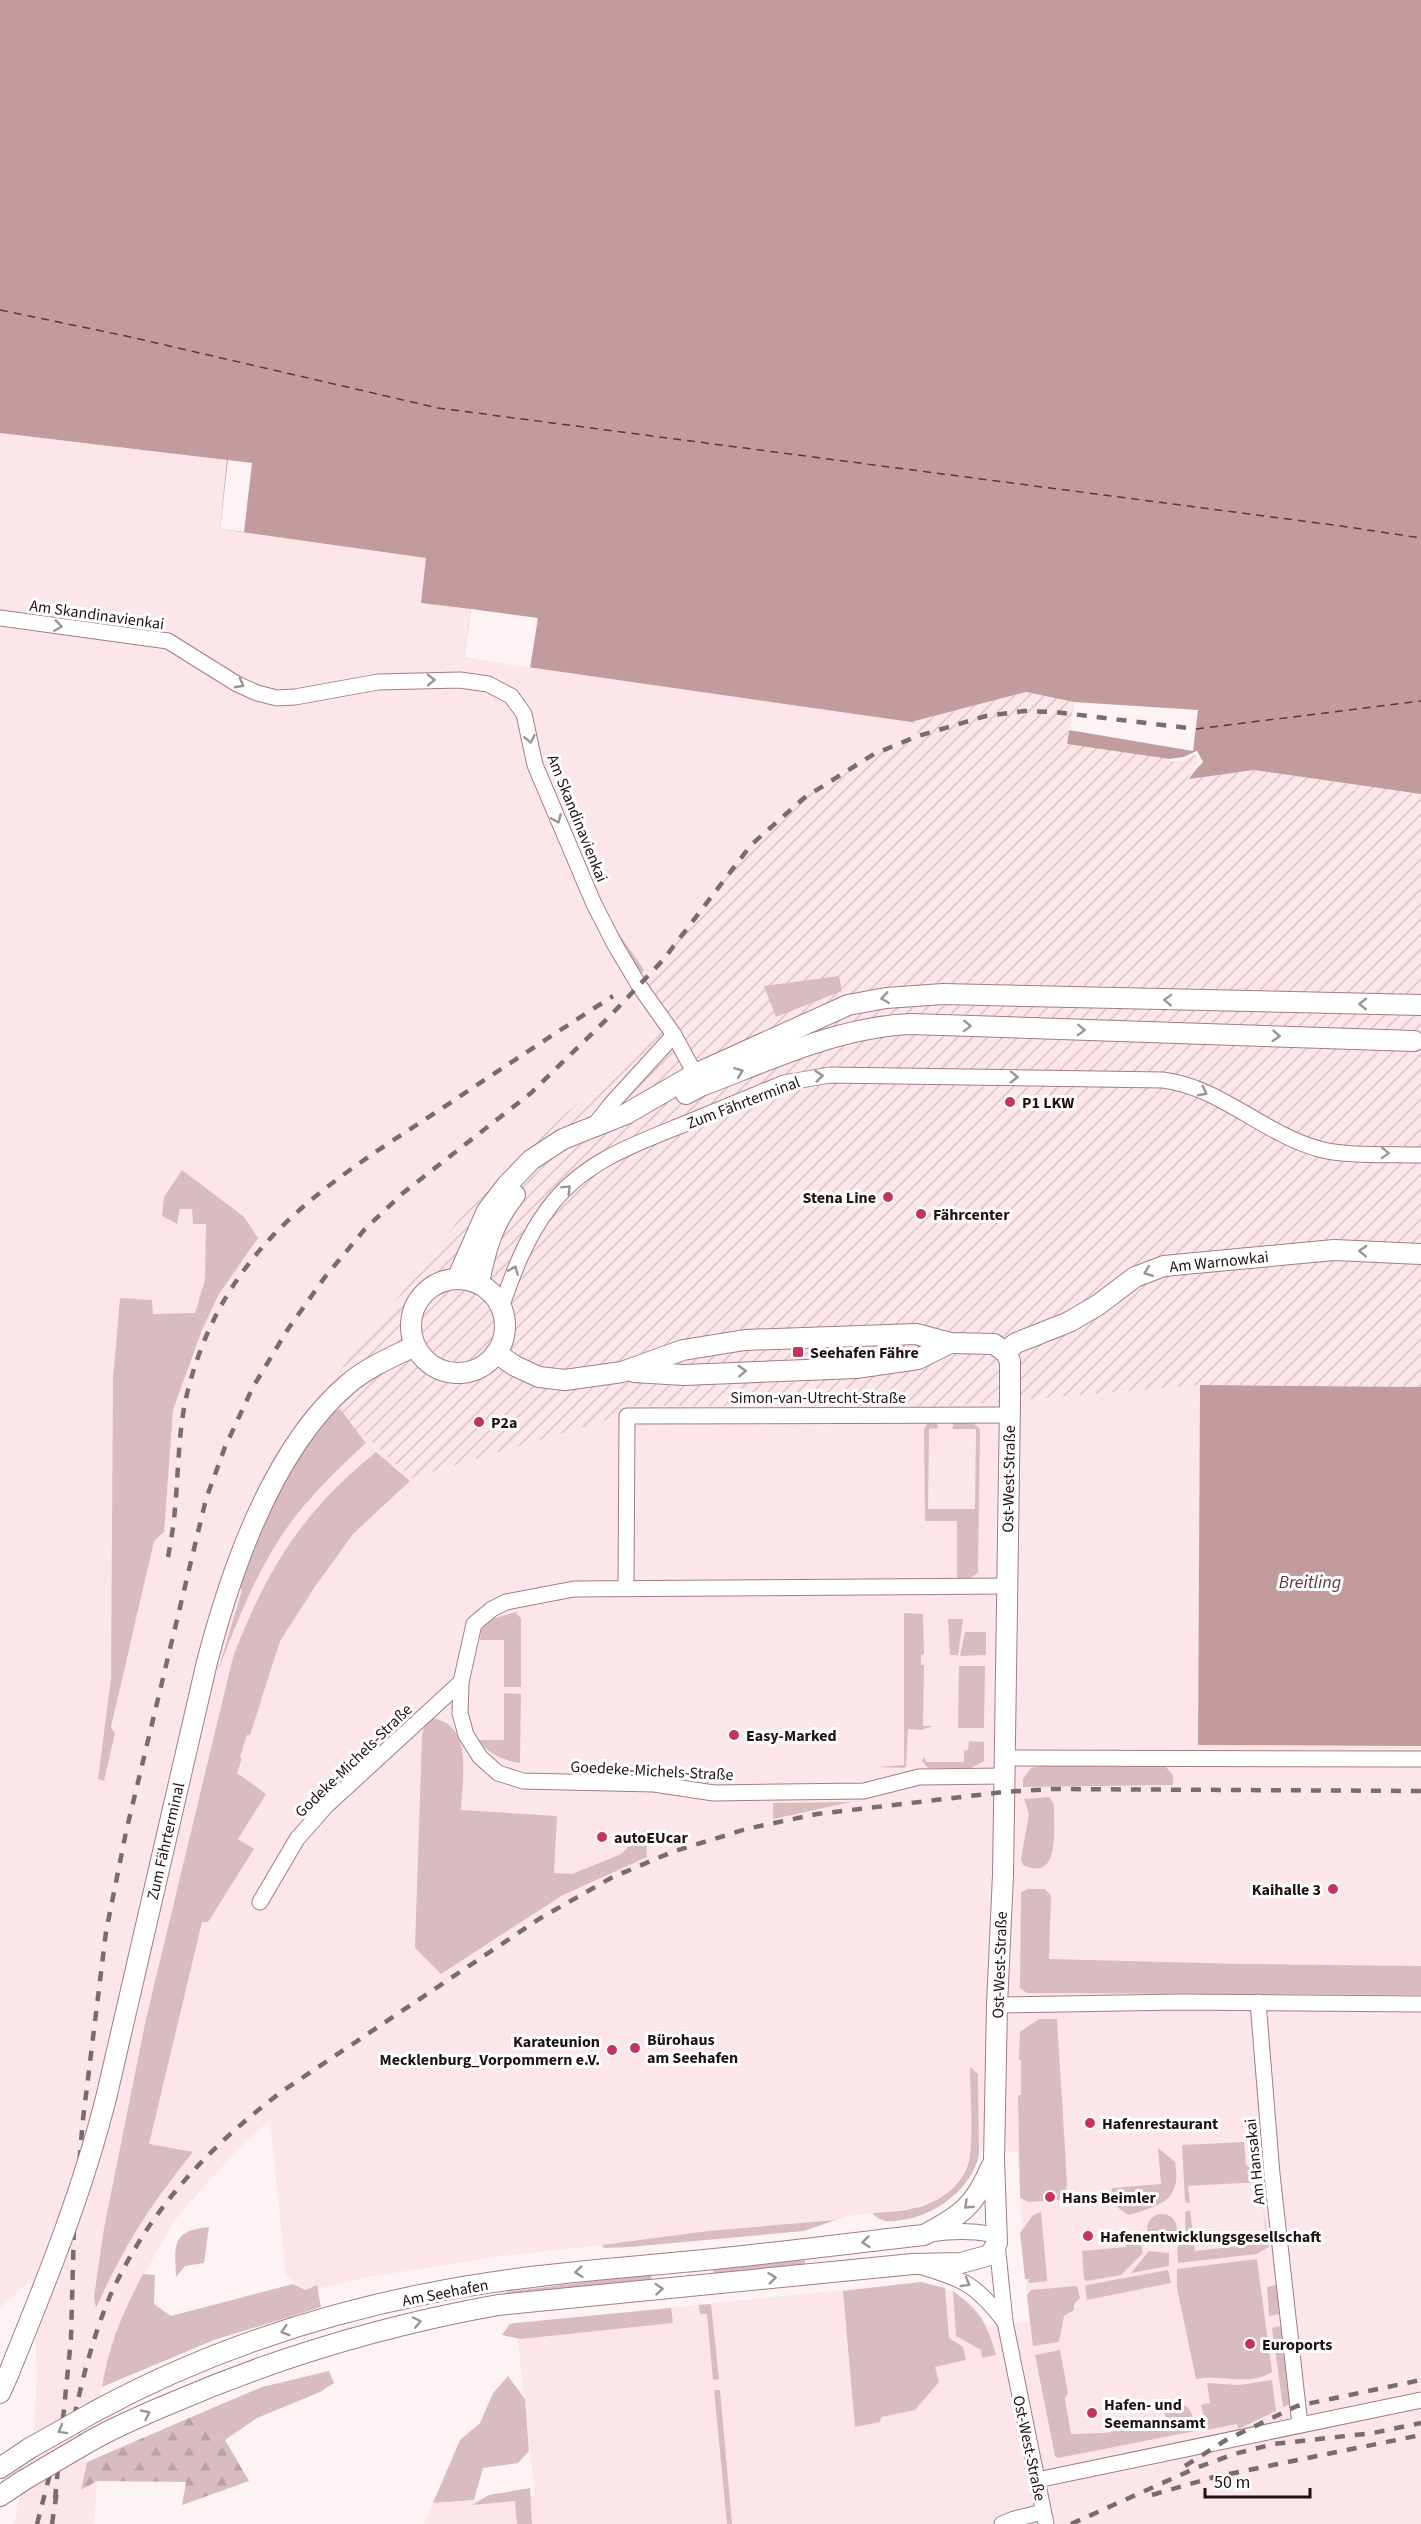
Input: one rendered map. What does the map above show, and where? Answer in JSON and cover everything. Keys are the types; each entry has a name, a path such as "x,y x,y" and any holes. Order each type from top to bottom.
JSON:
{"street":[{"name":"Am Skandinavienkai","path":"0,618 168,641 237,684 277,698 295,697 378,682 460,680 488,684 511,696 524,714 535,765 594,904 615,945 643,991 674,1035 698,1080"},
{"name":"Zum Fährterminal","path":"457,1279 487,1211 507,1185 531,1160 563,1139 626,1114 848,1005 923,994 1421,1005"},
{"name":"Zum Fährterminal","path":"479,1284 486,1248 495,1226 523,1185 560,1155 629,1124 698,1080 837,1035 880,1025 911,1024 1414,1041"},
{"path":"592,1128 674,1035"},
{"name":"Zum Fährterminal","path":"496,1353 504,1331 501,1308 522,1253 548,1208 570,1185 593,1166 634,1144 784,1083 830,1075 1147,1078 1192,1085 1277,1131 1318,1149 1421,1155"},
{"name":"Am Warnowkai","path":"1005,1352 1016,1343 1069,1322 1098,1305 1135,1277 1164,1266 1334,1250 1421,1254"},
{"path":"501,1308 492,1294 479,1284 457,1279 437,1284 428,1289 415,1306 411,1326 415,1346 429,1363 448,1372 470,1371 480,1367 496,1353 515,1366 547,1379 576,1380 622,1372 682,1350 745,1340 916,1334 950,1343 994,1344 1005,1352"},
{"path":"622,1372 684,1375 856,1368 918,1359 950,1343"},
{"name":"Zum Fährterminal","path":"0,2393 77,2201 92,2154 207,1662 218,1619 243,1551 272,1488 300,1439 315,1419 347,1385 366,1371 415,1346"},
{"name":"Ost-West-Straße","path":"1005,1352 1010,1361 1003,1875 997,2005 994,2160 997,2243 1005,2322 1044,2518"},
{"name":"Simon-van-Utrecht-Straße","path":"626,1588 627,1416 1009,1415"},
{"name":"Goedeke-Michels-Straße","path":"1006,1586 574,1589 506,1602 492,1609 474,1624 461,1682 460,1713 466,1735 480,1757 498,1773 523,1781 654,1784 714,1793 864,1791 919,1777 1004,1767 1421,1759"},
{"name":"Godeke-Michels-Straße","path":"260,1902 297,1839 327,1806 461,1682"},
{"path":"997,2005 1258,2002 1421,2004"},
{"name":"Am Hansakai","path":"1258,2002 1272,2174 1300,2425"},
{"name":"Am Seehafen","path":"924,2235 948,2223 981,2193 994,2160"},
{"name":"Am Seehafen","path":"0,2468 30,2448 94,2412 204,2360 280,2332 424,2294 495,2282 950,2231 976,2231 990,2234 997,2243 990,2255 979,2260 961,2263 913,2264 498,2305 398,2326 283,2359 224,2381 87,2443 0,2496"},
{"name":"Am Seehafen","path":"913,2264 965,2282 985,2296 1005,2322"},
{"path":"1037,2480 1421,2400"},
{"path":"1002,2524 1014,2519 1044,2518"}],"shaded area":[{"path":"0,433 252,463 244,531 427,558 471,609 531,668 911,722 918,736 874,754 804,798 709,899 640,987 666,1024 571,1108 361,1432 411,1478 624,1414 622,1408 630,1406 952,1406 1200,1385 1198,1745 1421,1746 1421,2524 424,2524 433,2503 535,2496 516,2323 921,2282 953,2291 974,2306 988,2326 1029,2322 1017,2152 970,2150 969,2162 960,2178 947,2193 936,2200 909,2209 846,2216 836,2220 708,2231 652,2240 510,2255 368,2277 308,2291 286,2276 270,2120 245,2142 173,2223 126,2306 105,2368 81,2489 97,2481 94,2524 14,2524 34,2429 37,2373 32,2280 0,2307","holes":["120,2148 192,2153 140,2222 122,2252 96,2307 94,2297 104,2228"]},
{"path":"1026,692 1074,702 1067,744 1197,751 1203,762 1190,778 1254,770 1421,794 1421,1387 1200,1385 952,1406 631,1406 623,1408 624,1415 411,1478 361,1432 357,1434 340,1409 333,1413 318,1399 486,1185 666,1024 640,987 751,845 804,798 832,779 874,754 918,736 911,722"}],"green space":[{"path":"619,934 644,970 638,978 615,938"},
{"path":"839,976 842,991 776,1017 764,986"},
{"path":"182,1170 244,1217 258,1238 219,1294 202,1330 173,1410 164,1532 154,1541 111,1727 115,1733 104,1781 98,1779 111,1678 113,1379 120,1298 152,1300 153,1314 195,1313 205,1280 206,1224 193,1224 192,1209 180,1209 177,1224 162,1216 164,1197"},
{"path":"340,1409 366,1443 314,1494 285,1531 252,1590 217,1674 242,1590 239,1587 265,1519 298,1458 333,1413"},
{"path":"930,1419 934,1420 939,1428 929,1429 928,1509 975,1509 976,1429 952,1429 954,1421 971,1421 980,1429 978,1572 966,1580 957,1581 957,1521 925,1521 924,1429"},
{"path":"376,1452 410,1481 354,1533 316,1585 280,1641 250,1735 247,1735 240,1757 242,1758 237,1773 266,1794 238,1839 254,1849 208,1922 202,1922 149,2144 193,2152 139,2227 96,2308 94,2297 104,2228 146,2019 233,1657 259,1597 290,1544 307,1520 328,1497"},
{"path":"516,1612 521,1619 521,1687 504,1687 504,1640 480,1640 482,1622"},
{"path":"904,1613 923,1614 924,1654 921,1655 921,1665 924,1665 923,1726 933,1726 921,1730 908,1729 904,1768 877,1767 904,1765"},
{"path":"948,1619 963,1619 958,1655 950,1655"},
{"path":"965,1632 986,1632 986,1655 960,1656"},
{"path":"959,1666 985,1666 984,1728 958,1728"},
{"path":"504,1693 521,1694 520,1763 497,1756 479,1740 504,1740"},
{"path":"432,1718 445,1723 460,1741 463,1754 461,1810 557,1816 554,1873 572,1874 621,1854 646,1829 647,1857 563,1895 441,1974 415,1948 422,1736 425,1723"},
{"path":"969,1741 984,1742 984,1761 971,1768 928,1768 922,1761 924,1757 926,1762 964,1762 964,1751 968,1750"},
{"path":"1041,1766 1165,1766 1173,1775 1173,1785 1023,1787 1023,1779 1031,1768"},
{"path":"1049,1797 1054,1804 1054,1838 1050,1860 1044,1866 1035,1868 1023,1865 1021,1859 1029,1814 1024,1799"},
{"path":"851,1802 773,1819 773,1803"},
{"path":"1028,1889 1045,1889 1051,1896 1049,1959 1421,1966 1421,1995 1027,1993 1020,1988 1021,1892"},
{"path":"1039,2019 1057,2019 1067,2183 1066,2190 1059,2200 1029,2202 1020,2198 1018,2095 1021,2095 1020,2032"},
{"path":"970,2067 978,2074 979,2155 969,2179 950,2199 927,2213 898,2221 879,2219 872,2213 905,2210 929,2204 938,2199 954,2187 965,2171 969,2161 972,2129"},
{"path":"1244,2142 1246,2165 1260,2175 1263,2195 1260,2182 1188,2186 1190,2203 1185,2202 1182,2145"},
{"path":"1158,2148 1175,2162 1176,2175 1172,2193 1159,2204 1129,2215 1113,2202 1112,2188 1161,2184"},
{"path":"1263,2206 1269,2247 1257,2254 1178,2263 1177,2247 1186,2240 1185,2212 1190,2210 1195,2251 1267,2243"},
{"path":"1041,2212 1047,2281 1030,2283 1029,2279 1025,2279 1020,2233 1033,2215"},
{"path":"1162,2214 1173,2218 1177,2229 1173,2240 1162,2244 1151,2240 1147,2229 1151,2218"},
{"path":"836,2220 804,2231 629,2247 604,2248 602,2245 708,2231"},
{"path":"209,2227 204,2263 185,2266 176,2277 175,2256 178,2241 188,2232"},
{"path":"1139,2233 1143,2253 1121,2275 1086,2281 1084,2279 1082,2251 1126,2247 1125,2235"},
{"path":"1149,2251 1169,2253 1169,2266 1131,2273"},
{"path":"1257,2259 1272,2372 1254,2379 1196,2379 1177,2288 1177,2269"},
{"path":"805,2260 805,2268 714,2277 713,2269"},
{"path":"1168,2270 1171,2283 1087,2300 1085,2287 1087,2285"},
{"path":"143,2274 155,2275 154,2304 171,2316 293,2284 306,2290 317,2285 321,2307 214,2340 102,2387 108,2357 118,2329"},
{"path":"651,2274 652,2282 506,2299 506,2292"},
{"path":"921,2282 945,2288 949,2338 963,2347 966,2360 935,2367 939,2382 915,2410 881,2417 880,2422 855,2427 843,2291"},
{"path":"1276,2285 1280,2314 1269,2316 1267,2287"},
{"path":"1077,2286 1080,2298 1074,2304 1074,2310 1064,2316 1059,2342 1033,2346 1027,2295 1031,2290"},
{"path":"953,2291 981,2318 996,2355 982,2358 981,2350 956,2336"},
{"path":"711,2304 719,2379 713,2380 707,2314 700,2314 699,2305"},
{"path":"671,2308 673,2323 520,2339 502,2335 510,2324 516,2323"},
{"path":"1281,2326 1290,2404 1283,2407 1272,2328"},
{"path":"1060,2350 1068,2393 1065,2399 1071,2434 1105,2433 1166,2421 1164,2406 1173,2405 1185,2406 1191,2411 1195,2431 1058,2458 1055,2456 1035,2355"},
{"path":"329,2371 334,2383 320,2392 257,2418 225,2440 203,2412 262,2387"},
{"path":"508,2376 525,2399 529,2451 518,2463 483,2468 474,2500 433,2503 460,2440 480,2423 493,2393"},
{"path":"1272,2380 1276,2411 1238,2429 1237,2424 1207,2430 1201,2405 1210,2403 1207,2383 1239,2385"},
{"path":"714,2390 720,2390 732,2524 727,2524"},
{"path":"203,2412 225,2440 249,2481 182,2505 186,2482 97,2481 81,2490 87,2462"},
{"path":"530,2488 532,2524 517,2524 515,2501 472,2505 489,2495"}],"water":[{"path":"0,0 1421,0 1421,794 1254,770 1189,779 1202,762 1197,751 1184,757 1170,759 1067,744 1074,702 1026,692 911,722 464,658 471,609 421,603 426,558 220,529 227,460 0,433"},
{"name":"Breitling","path":"1200,1385 1421,1387 1421,1746 1198,1745"}],"pier":[{"path":"228,460 252,463 244,532 220,529"},
{"path":"471,609 538,618 530,668 464,658"},
{"path":"1074,702 1198,710 1193,751 1069,730"},
{"path":"1197,751 1203,762 1186,780 1199,761 1195,755 1185,760 1170,762 1170,759 1184,757"}],"ferry route":[{"path":"0,310 126,336 438,408 1421,538"},
{"path":"1196,729 1421,701"}],"railway":[{"path":"55,2499 71,2339 74,2225 83,2119 106,1932 126,1832 206,1499 225,1447 253,1387 288,1329 325,1277 365,1229 403,1193 531,1093 610,1016 663,960 751,845 804,798 874,754 918,736 986,716 1024,711 1055,712 1196,729"},
{"path":"168,1557 175,1514 181,1431 189,1386 206,1337 228,1294 254,1257 285,1223 356,1165 613,996"},
{"path":"70,2436 82,2383 110,2296 143,2235 162,2208 206,2157 284,2090 539,1919 611,1878 672,1852 746,1829 817,1814 1004,1792 1051,1789 1421,1791"},
{"path":"1185,2466 1226,2440 1297,2406 1421,2380"},
{"path":"1071,2524 1196,2468 1234,2454 1274,2444 1373,2433 1421,2423"},
{"path":"1152,2495 1214,2477 1421,2435"},
{"path":"37,2524 52,2466"},
{"path":"52,2524 57,2491"}],"place":[{"name":"P1 LKW","path":"1010,1102"},
{"name":"Stena Line","path":"888,1197"},
{"name":"Fährcenter","path":"921,1214"},
{"name":"Seehafen Fähre","path":"798,1352"},
{"name":"P2a","path":"479,1422"},
{"name":"Easy-Marked","path":"734,1735"},
{"name":"autoEUcar","path":"602,1837"},
{"name":"Kaihalle 3","path":"1333,1889"},
{"name":"Bürohaus am Seehafen","path":"635,2048"},
{"name":"Karateunion Mecklenburg_Vorpommern e.V.","path":"612,2050"},
{"name":"Hafenrestaurant","path":"1090,2123"},
{"name":"Hans Beimler","path":"1050,2197"},
{"name":"Hafenentwicklungsgesellschaft","path":"1088,2236"},
{"name":"Euroports","path":"1250,2344"},
{"name":"Hafen- und Seemannsamt","path":"1092,2413"}]}
